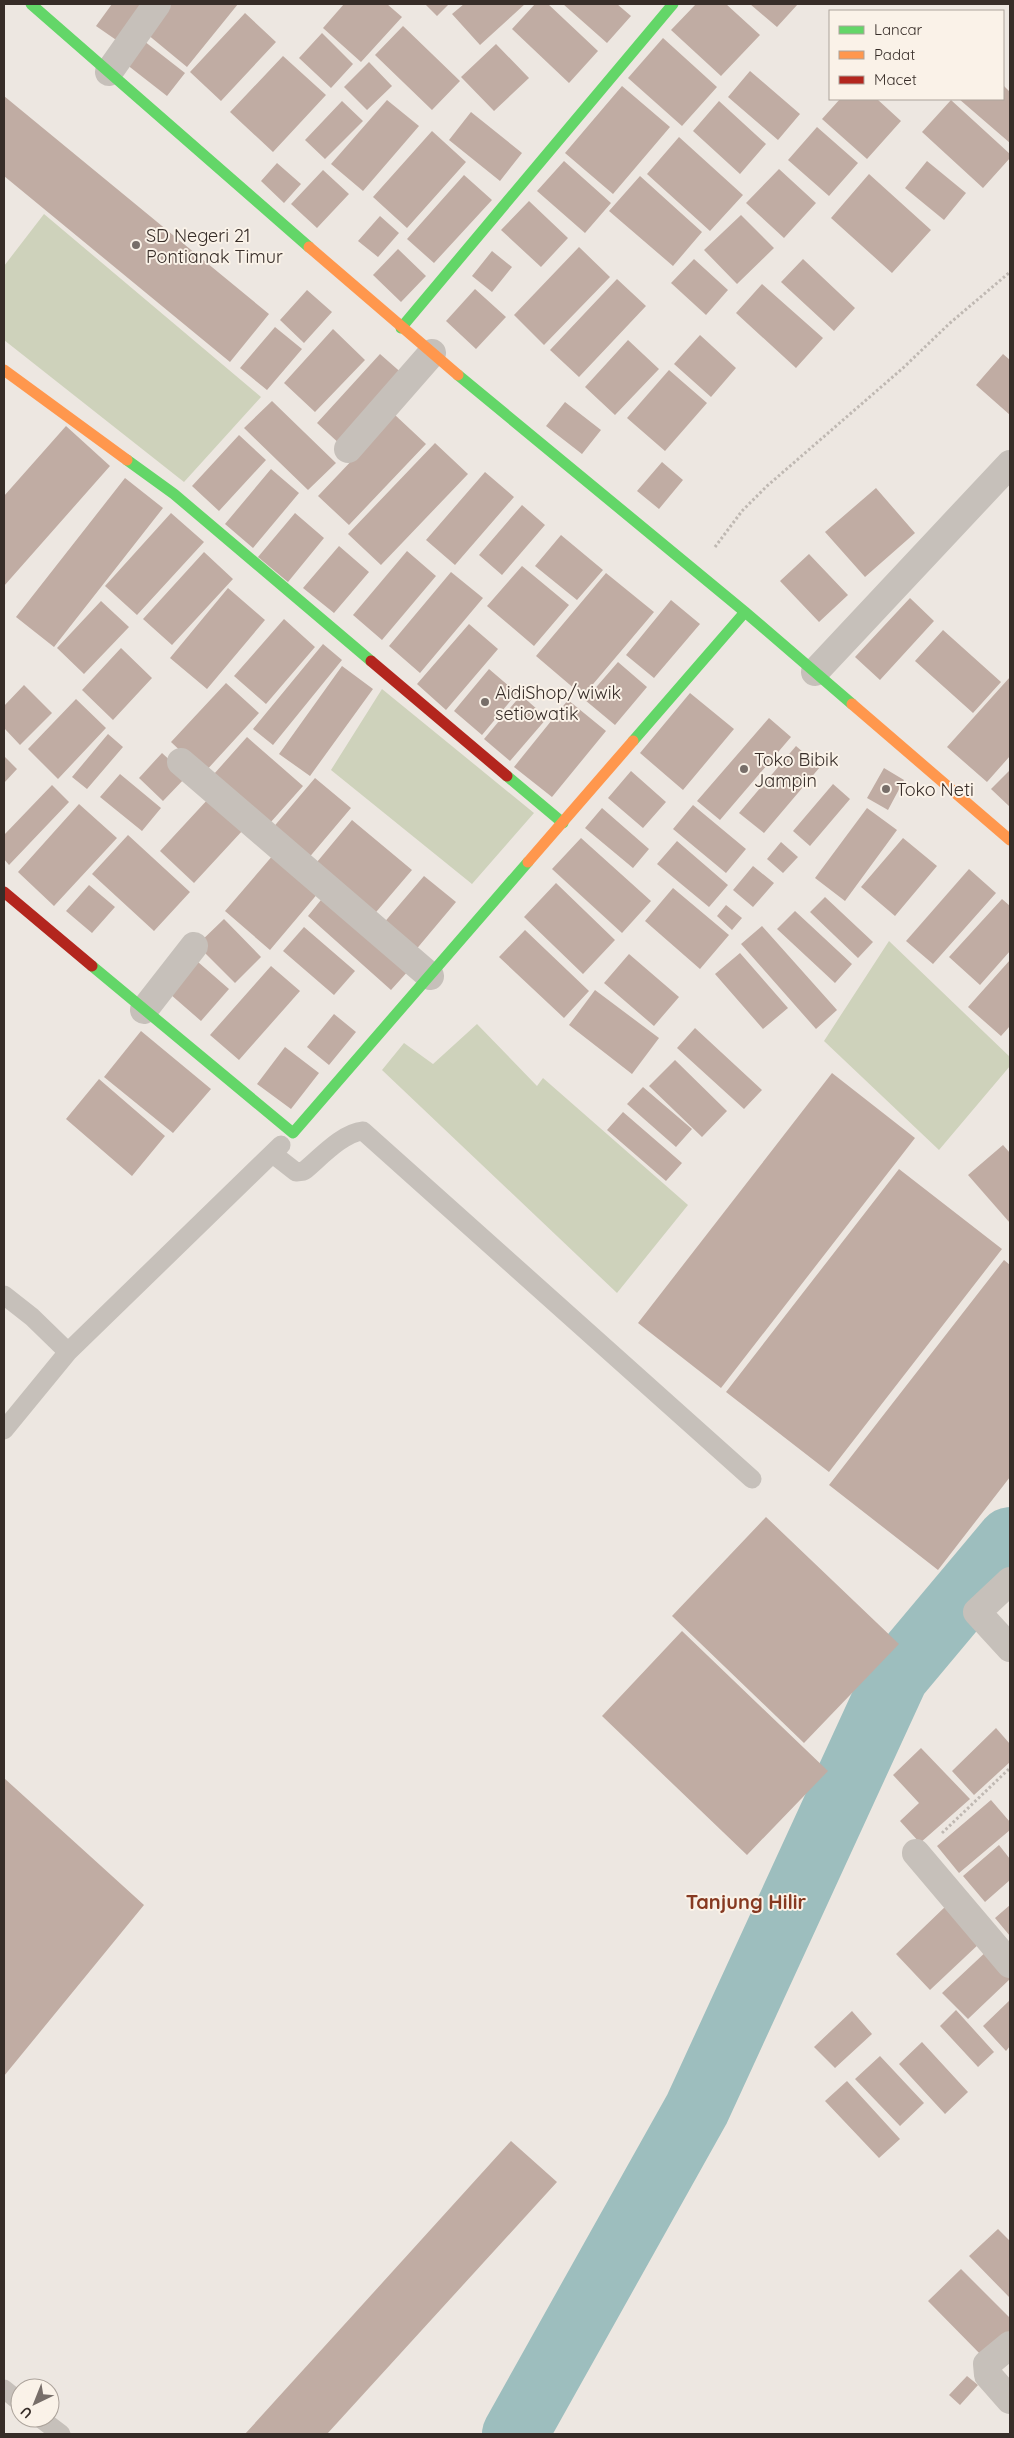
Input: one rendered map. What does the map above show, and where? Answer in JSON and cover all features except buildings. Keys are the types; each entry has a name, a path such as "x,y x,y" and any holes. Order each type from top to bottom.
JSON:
{"street":[{"path":"31,4 401,328 586,479 694,572 745,612 1010,840"},
{"path":"109,72 157,4"},
{"path":"401,328 673,4"},
{"path":"348,449 432,353"},
{"path":"4,370 174,494 563,823"},
{"path":"815,672 1010,464"},
{"path":"4,892 270,1116 293,1133 745,612"},
{"path":"181,762 430,976"},
{"path":"144,1010 194,946"},
{"path":"1010,1581 977,1612 1010,1648"},
{"path":"916,1853 1010,1964"},
{"path":"1010,2345 987,2364 988,2375 1010,2400"}],"lane":[{"path":"273,1154 296,1172 304,1171 342,1140 363,1131 752,1479"},
{"path":"4,1430 68,1352 293,1133"},
{"path":"4,1295 32,1317 68,1352"}],"path":[{"path":"694,572 742,511 767,486 1010,272"},
{"path":"916,1853 933,1842 1010,1768"}],"green space":[{"path":"44,214 261,397 184,482 4,340 4,266"},
{"path":"382,689 534,813 472,884 331,770"},
{"path":"889,941 1010,1057 1010,1066 939,1150 824,1041"},
{"path":"477,1024 537,1086 543,1078 688,1205 617,1293 382,1070 404,1043 433,1064"}],"waterway":[{"path":"515,2434 697,2109 896,1676 1010,1540"}],"traffic: fast":[{"path":"31,4 309,247"},
{"path":"401,328 673,4"},
{"path":"458,375 745,612 852,704"},
{"path":"127,460 174,494 371,661"},
{"path":"633,741 745,612"},
{"path":"507,776 563,823"},
{"path":"92,966 293,1133 528,862"}],"traffic: slow":[{"path":"309,247 458,375"},
{"path":"4,370 127,460"},
{"path":"852,704 1010,840"},
{"path":"528,862 633,741"}],"traffic: jam":[{"path":"371,661 507,776"},
{"path":"4,892 92,966"}],"place":[{"name":"SD Negeri 21 Pontianak Timur","path":"136,245"},
{"name":"AidiShop/wiwik setiowatik","path":"485,702"},
{"name":"Toko Bibik Jampin","path":"744,769"},
{"name":"Toko Neti","path":"886,789"}],"district":[{"name":"Tanjung Hilir","path":"746,1901"}]}
